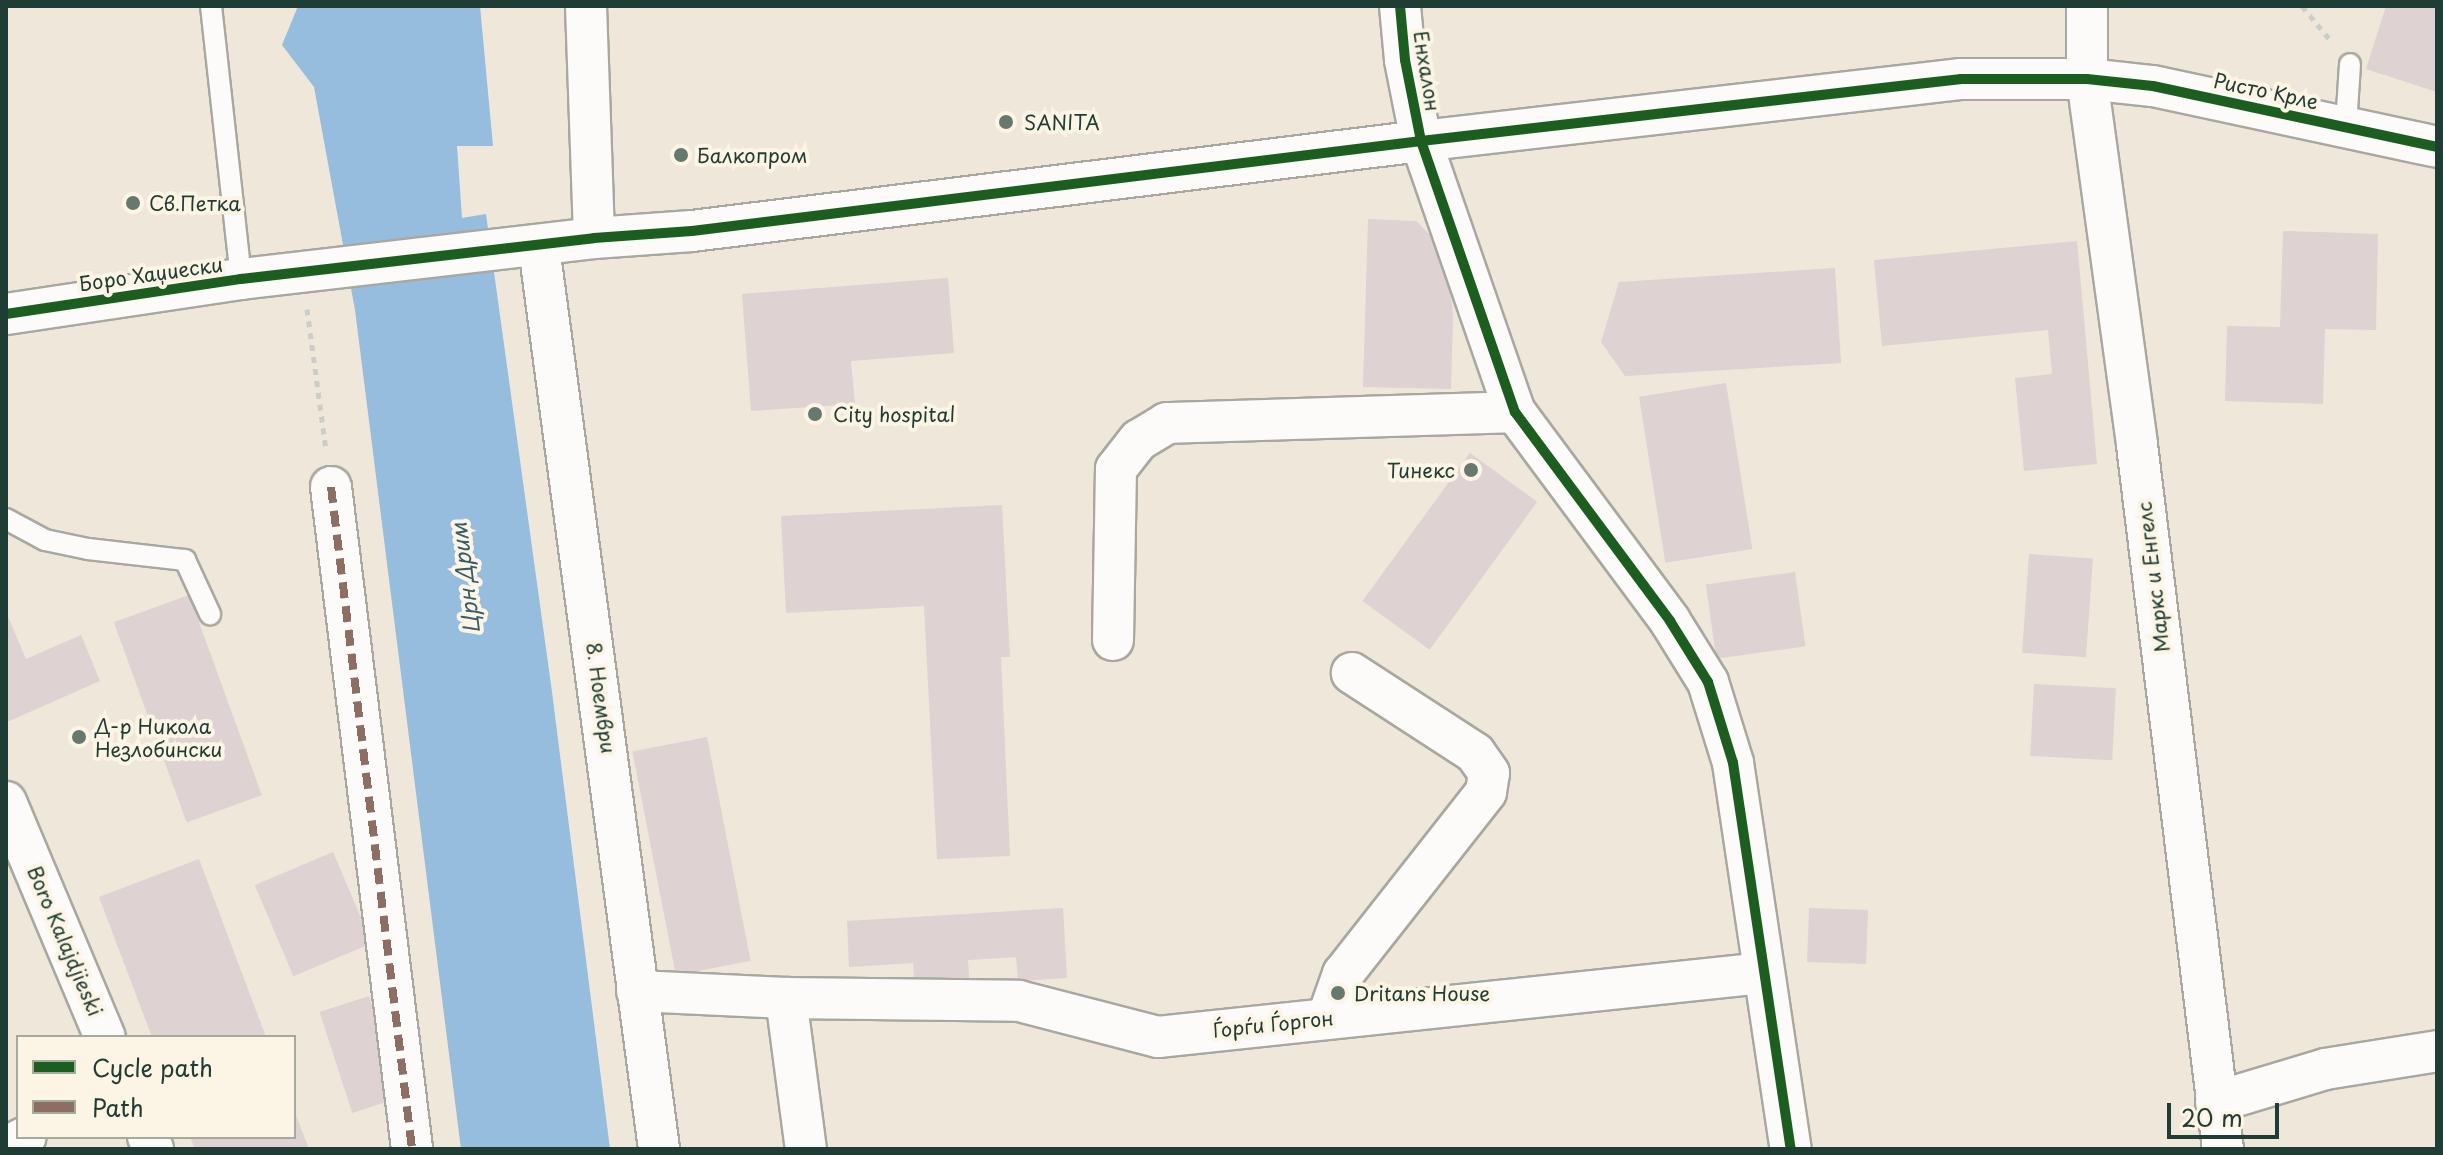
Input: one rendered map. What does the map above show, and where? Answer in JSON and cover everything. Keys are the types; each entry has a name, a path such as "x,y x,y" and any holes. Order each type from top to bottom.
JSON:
{"street":[{"path":"586,6 594,238"},
{"name":"Енхалон","path":"1400,6 1405,60 1421,141 1515,412 1670,621 1708,682 1733,763 1762,973 1791,1149"},
{"name":"Маркс и Енгелс","path":"2087,6 2087,79 2139,460 2223,1149"},
{"name":"Ристо Крле","path":"1421,141 1961,79 2087,79 2153,86 2437,147"},
{"name":"Боро Хаџиески","path":"6,314 241,279 539,247 594,238 692,231 1421,141"},
{"name":"8. Ноември","path":"539,247 659,1149"},
{"path":"1113,640 1116,469 1139,440 1167,423 1515,412"},
{"path":"331,487 412,1149"},
{"path":"1327,1019 1343,974 1486,792 1489,773 1475,753 1352,673"},
{"name":"Boro Kalajdjieski","path":"6,802 104,1035"},
{"name":"Ѓорѓи Ѓоргон","path":"637,991 786,998 1019,1001 1158,1037 1762,973"},
{"path":"786,998 806,1149"},
{"path":"2216,1102 2325,1069 2437,1051"}],"lane":[{"path":"211,6 241,279"},
{"path":"2346,126 2350,64"},
{"path":"6,519 45,540 88,549 185,560 210,614"}],"path":[{"path":"2302,6 2350,64"},
{"path":"302,272 325,445"}],"water":[{"name":"Црн Дрим","path":"298,6 480,6 493,146 457,146 462,218 486,214 552,692 610,1149 461,1149 355,310 314,87 282,45"}],"building":[{"path":"2386,6 2437,6 2437,92 2366,69"},
{"path":"1368,219 1416,221 1447,252 1453,316 1451,389 1363,387"},
{"path":"2283,231 2378,234 2376,330 2325,329 2323,404 2225,401 2227,326 2280,327"},
{"path":"2077,241 2097,464 2024,471 2015,378 2052,374 2048,330 1882,346 1874,260"},
{"path":"1835,268 1841,363 1625,376 1601,342 1619,282"},
{"path":"948,278 954,353 851,361 855,404 751,411 742,294"},
{"path":"1726,383 1752,549 1665,563 1639,397"},
{"path":"1470,453 1537,502 1430,650 1362,601"},
{"path":"1002,505 1010,657 1001,657 1010,856 937,859 924,606 786,613 781,516"},
{"path":"2029,554 2093,558 2086,657 2022,653"},
{"path":"1795,572 1805,646 1716,659 1706,585"},
{"path":"189,595 262,795 187,823 114,622"},
{"path":"6,612 26,659 81,635 100,681 7,722"},
{"path":"2034,684 2116,688 2112,760 2030,756"},
{"path":"707,737 751,961 676,975 632,752"},
{"path":"333,852 372,943 293,976 255,885"},
{"path":"199,859 265,1035 151,1035 99,897"},
{"path":"1063,908 1067,978 1018,981 1016,957 968,960 970,988 915,991 913,963 849,967 847,921"},
{"path":"1809,908 1868,910 1866,964 1807,962"},
{"path":"369,996 402,1097 352,1113 320,1012"},
{"path":"296,1115 309,1149 195,1149 191,1139 296,1139"}],"marked path":[{"path":"331,487 412,1149"}],"cycle path":[{"path":"1400,6 1405,60 1421,141 1515,412 1670,621 1708,682 1733,763 1791,1149"},
{"path":"6,314 241,279 594,238 692,231 1421,141 1961,79 2087,79 2153,86 2437,147"}],"place":[{"name":"SANITA","path":"1006,122"},
{"name":"Балкопром","path":"681,155"},
{"name":"Св.Петка","path":"133,203"},
{"name":"City hospital","path":"815,414"},
{"name":"Тинекс","path":"1471,470"},
{"name":"Д-р Никола Незлобински","path":"79,737"},
{"name":"Dritans House","path":"1338,993"}]}
